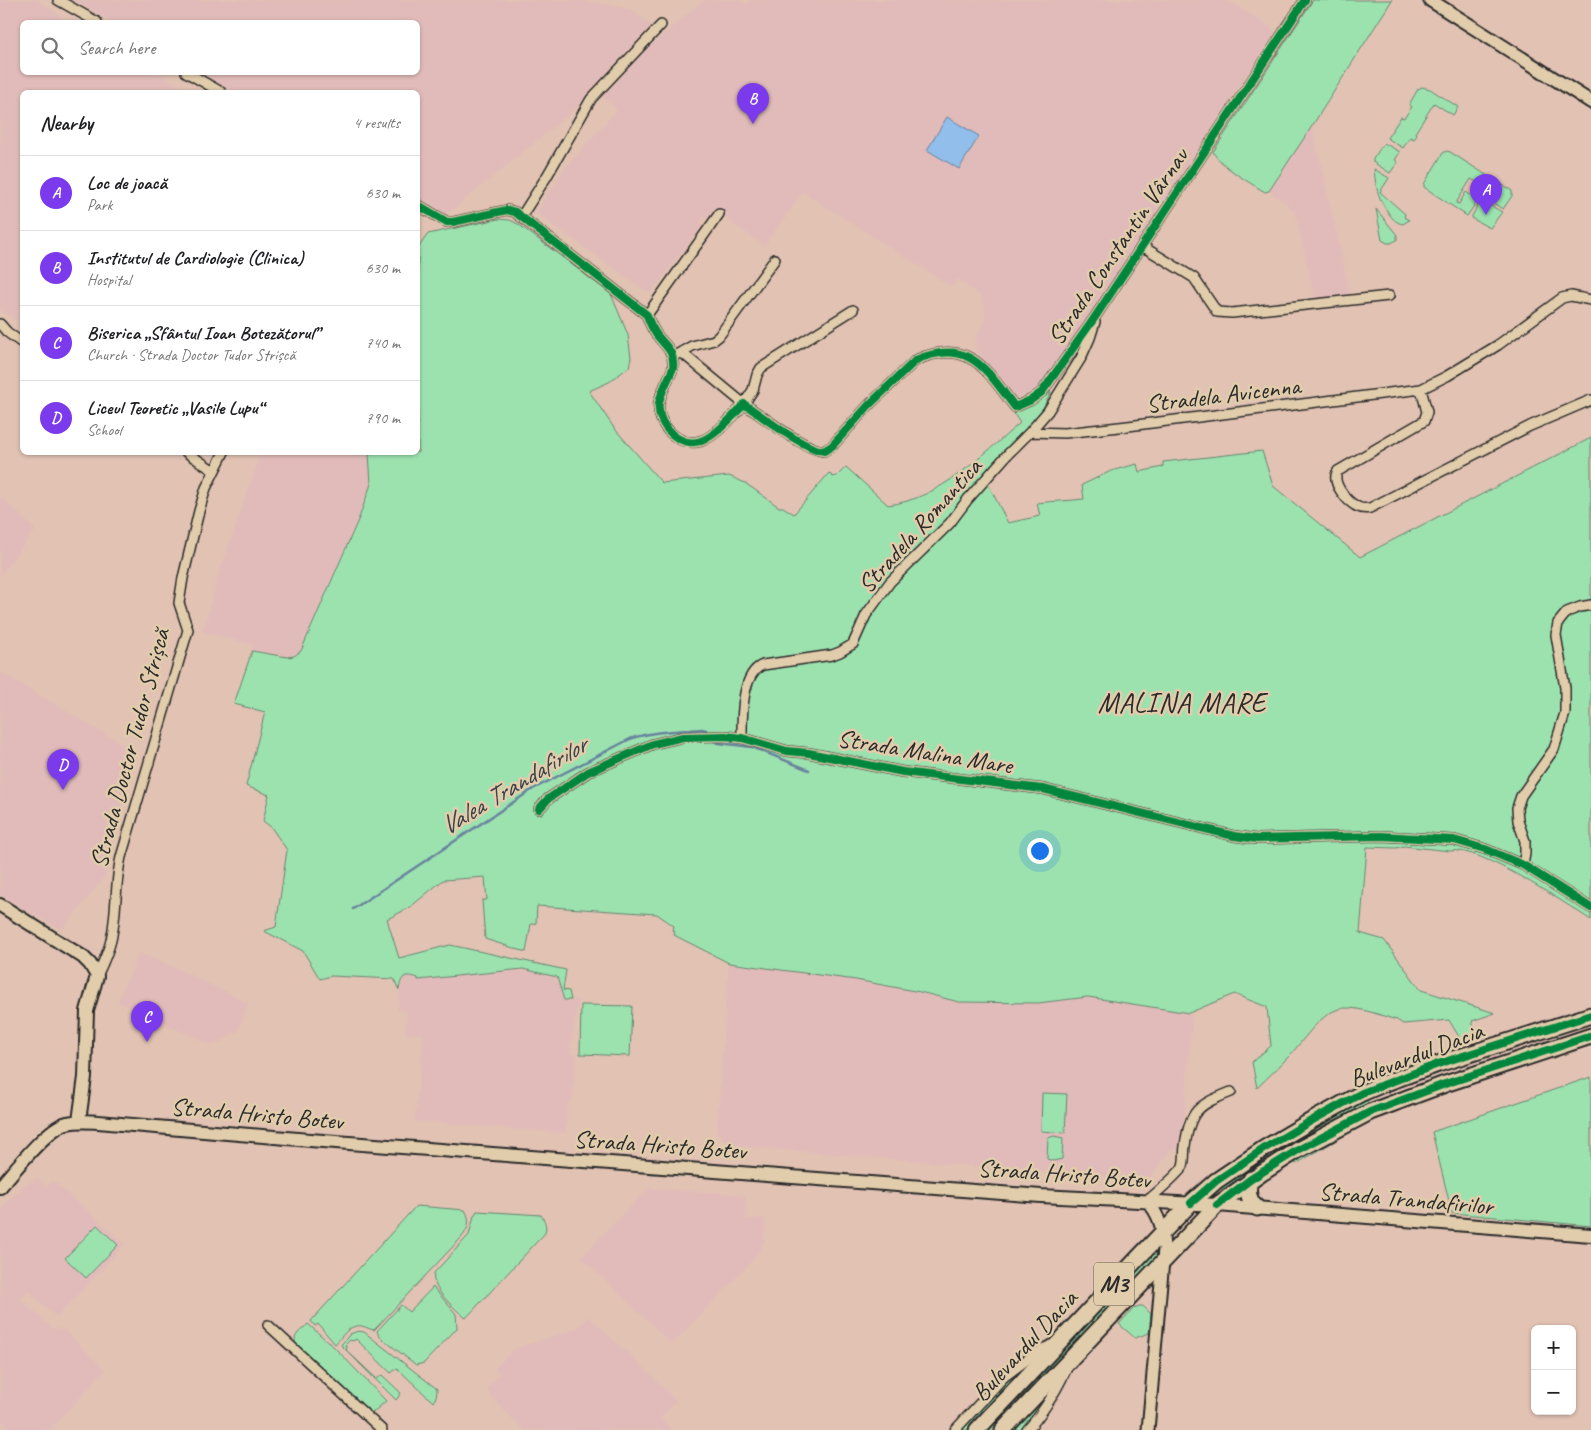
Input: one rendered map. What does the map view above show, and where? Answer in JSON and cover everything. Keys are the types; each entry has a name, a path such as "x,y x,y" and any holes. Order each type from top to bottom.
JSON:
{"highway":[{"name":"Bulevardul Dacia","path":"977,1430 1191,1204 1216,1182 1265,1148 1362,1093 1438,1064 1591,1015"},
{"name":"Bulevardul Dacia","path":"1003,1430 1217,1205 1251,1180 1298,1150 1370,1112 1445,1084 1591,1036"},
{"path":"1251,1180 1248,1195 1253,1205 1257,1208"}],"main road":[{"path":"1430,0 1591,102"},
{"path":"0,905 83,957 97,976"},
{"name":"Strada Doctor Tudor Strișcă","path":"79,1121 84,1089 87,1011 97,976"},
{"path":"0,1187 57,1127 79,1121"},
{"name":"Strada Hristo Botev","path":"79,1121 636,1166 1041,1196 1217,1205"},
{"name":"Strada Trandafirilor","path":"1217,1205 1591,1236"}],"street":[{"path":"58,0 93,20"},
{"name":"Strada Constantin Vârnav","path":"744,404 794,438 813,448 824,451 832,446 869,405 906,369 916,360 924,357 954,353 965,354 975,359 1015,407 1031,400 1042,392 1097,315 1304,0"},
{"path":"521,217 547,176 591,98 661,25"},
{"path":"191,75 218,90"},
{"path":"420,206 447,222 507,210 515,212 647,316 656,333 671,351 744,404"},
{"path":"647,316 719,214"},
{"path":"1142,246 1194,278 1217,312 1232,313 1389,296"},
{"path":"775,259 719,336 714,340 692,346 677,354 674,368 661,397 659,408 663,422 682,441 700,442 708,438 744,404 753,390 761,368 853,310"},
{"name":"Stradela Avicenna","path":"1030,432 1065,433 1421,389 1447,376 1498,345 1556,301 1572,296 1591,300"},
{"name":"Stradela Romantica","path":"742,738 742,712 748,682 754,670 763,665 832,655 853,644 866,615 890,582 950,523 968,499 1048,411 1080,358 1090,338 1097,315"},
{"path":"0,324 20,341"},
{"path":"1421,389 1427,412 1424,421 1338,471 1336,474 1337,484 1340,489 1358,508 1370,508 1530,426 1591,400"},
{"path":"190,455 214,471"},
{"name":"Strada Doctor Tudor Strișcă","path":"97,976 112,937 118,870 121,857 188,630 180,609 180,597 197,516 206,488 222,455"},
{"path":"1523,865 1525,841 1518,821 1517,808 1521,796 1554,749 1565,713 1565,688 1556,635 1558,623 1567,612 1591,605"},
{"name":"Strada Malina Mare","path":"539,810 548,799 588,772 653,744 683,737 718,736 742,738 787,751 809,753 903,772 1043,789 1234,836 1257,839 1381,836 1454,840 1485,848 1523,865 1591,908"},
{"path":"1148,1430 1164,1262 1163,1232 1160,1220 1147,1201 1183,1167 1188,1126 1195,1112 1213,1099 1231,1092"},
{"path":"268,1324 382,1430"},
{"path":"955,1430 1004,1377 1032,1356 1064,1337"},
{"name":"Bulevardul Dacia","path":"1027,1430 1056,1390 1072,1358"}],"shaded area":[{"path":"0,0 37,0 66,20 20,20 20,75 161,75 184,90 20,90 20,322 0,310"},
{"path":"72,0 575,0 612,5 631,10 650,27 588,93 579,106 447,214 420,198 420,90 231,90 203,75 420,75 420,20 108,20"},
{"path":"704,0 737,0 746,4 751,0 1227,0 1270,27 1274,33 1047,377 1037,389 1021,397 1016,397 977,352 975,346 976,338 985,315 985,308 980,295 957,279 952,287 803,192 764,246 715,210 708,219 704,216 700,222 703,225 651,292 646,291 536,213 566,167 617,110 597,91"},
{"path":"1313,0 1392,0 1312,126 1351,297 1315,299 1295,212 1269,191 1265,192 1238,175 1213,152"},
{"path":"260,455 369,455 371,484 359,518 301,651 294,656 287,657 252,651 253,645 202,631 215,586"},
{"path":"0,496 35,530 0,576"},
{"path":"0,672 136,752 104,878 61,930 0,896"},
{"path":"139,953 180,970 248,1003 238,1031 213,1046 118,1002"},
{"path":"729,963 856,980 920,992 959,1002 1038,1003 1088,997 1189,1013 1192,1015 1182,1147 1170,1150 1148,1181 728,1145 717,1131"},
{"path":"523,969 557,977 564,1000 579,1000 569,1054 577,1055 572,1100 568,1103 565,1133 415,1121 424,1034 405,1032 407,1012 398,1010 401,981 404,977 410,975 418,978 418,980"},
{"path":"38,1178 47,1187 53,1181 125,1244 57,1317 28,1291 20,1299 52,1328 65,1330 105,1370 50,1430 11,1430 0,1420 0,1210 24,1186"},
{"path":"649,1188 745,1195 746,1219 765,1218 764,1242 753,1260 672,1344 581,1257"},
{"path":"589,1317 676,1401 660,1418 672,1430 524,1430 491,1397 488,1389 500,1374 495,1368 514,1349 576,1329"}],"green space":[{"path":"1313,0 1392,0 1312,126 1269,191 1265,192 1229,169 1213,152"},
{"path":"1422,87 1430,89 1458,107 1453,115 1434,103 1415,133 1417,135 1414,139 1410,137 1403,148 1387,138 1401,117 1404,118 1412,107 1409,105 1418,89"},
{"path":"1384,143 1400,152 1395,160 1398,162 1390,173 1373,162 1373,159"},
{"path":"1447,151 1491,178 1480,195 1477,193 1482,185 1471,179 1456,203 1459,204 1466,192 1478,200 1467,216 1424,187 1443,153"},
{"path":"1374,169 1389,178 1380,192 1405,214 1404,217 1409,220 1403,224 1393,218 1383,204 1377,188"},
{"path":"1494,179 1512,191 1512,196 1503,209 1483,197"},
{"path":"1481,200 1502,212 1490,228 1471,218"},
{"path":"1376,209 1397,235 1397,240 1387,243 1382,240"},
{"path":"498,219 510,220 518,224 611,294 628,335 631,358 629,367 609,382 589,391 614,428 662,483 729,476 745,483 779,507 783,507 794,514 829,473 833,477 837,476 846,467 888,505 907,501 925,494 959,474 1020,423 1014,414 1051,392 1041,412 984,476 1008,523 1040,516 1037,503 1084,499 1082,485 1111,471 1137,464 1139,472 1163,467 1163,462 1262,451 1273,486 1360,557 1591,438 1591,920 1521,877 1480,857 1463,852 1404,846 1396,848 1367,847 1360,933 1384,940 1421,990 1495,1013 1472,1021 1476,1035 1461,1040 1449,1020 1403,1024 1397,1020 1364,1010 1344,1008 1336,1010 1321,1020 1257,1088 1252,1062 1271,1046 1267,1007 1234,994 1189,1013 1088,997 1038,1003 959,1002 920,992 856,980 729,963 674,935 674,926 657,914 537,906 536,923 531,924 526,952 485,939 482,900 487,900 485,877 443,880 409,908 387,919 399,958 450,945 566,970 563,990 569,991 571,1000 564,1000 557,977 523,969 418,980 418,978 406,976 402,979 399,990 394,979 331,976 320,979 303,951 264,931 276,927 287,850 271,827 263,821 269,795 246,786 265,712 234,704 252,651 287,657 294,656 301,651 359,518 371,484 369,455 420,455 420,245 428,234"},
{"path":"581,1005 632,1006 630,1056 580,1054"},
{"path":"1591,1077 1591,1226 1452,1213 1432,1132"},
{"path":"1042,1093 1067,1094 1065,1133 1041,1131"},
{"path":"1368,1100 1367,1102 1369,1103 1330,1122 1221,1189 1221,1187 1293,1142"},
{"path":"1054,1136 1063,1138 1062,1159 1053,1161 1047,1159 1048,1138"},
{"path":"1332,1139 1335,1141 1295,1163 1296,1160"},
{"path":"416,1206 465,1210 468,1221 466,1231 374,1330 362,1326 353,1327 335,1344 318,1324 315,1326 311,1321"},
{"path":"477,1211 541,1215 544,1219 546,1230 466,1318 439,1291 434,1279 434,1273 469,1235"},
{"path":"97,1225 118,1245 86,1278 65,1258"},
{"path":"1154,1252 1158,1255 994,1430 987,1430"},
{"path":"433,1287 456,1314 457,1328 424,1363 416,1365 379,1336 377,1331 401,1305 409,1312"},
{"path":"1143,1306 1151,1314 1149,1333 1135,1338 1119,1324 1134,1308"},
{"path":"308,1324 334,1347 386,1401 371,1414 296,1344 296,1335"},
{"path":"358,1331 364,1332 437,1389 435,1399 433,1402 397,1368 391,1373 356,1339 350,1340 345,1345 346,1350 341,1345 350,1334"},
{"path":"346,1350 377,1379 382,1375 401,1393 396,1400"},
{"path":"1035,1360 969,1430 961,1430 1007,1382"},
{"path":"1052,1388 1054,1389 1032,1418 1020,1430 1012,1430"}],"water":[{"path":"947,117 979,136 959,169 927,150"}],"waterway":[{"name":"Valea Trandafirilor","path":"353,909 533,789 630,739 648,734 706,730"},
{"name":"Valea Trandafirilor","path":"711,740 719,743 752,747 809,770"}],"cycle path":[{"path":"420,206 447,222 507,210 515,212 647,315 655,332 669,349 673,362 673,368 659,403 661,419 671,433 685,441 693,442 706,439 724,425 744,404 805,445 824,451 832,446 869,405 916,360 950,352 963,355 975,361 995,381 1015,407 1031,400 1042,392 1093,320 1305,0"},
{"path":"539,809 548,799 588,772 653,744 683,737 725,736 742,738 787,751 809,753 903,772 1043,789 1234,836 1257,839 1381,836 1454,840 1485,849 1523,865 1591,908"},
{"path":"1191,1203 1216,1181 1265,1148 1362,1093 1438,1064 1591,1015"},
{"path":"1217,1205 1251,1179 1298,1150 1370,1112 1445,1084 1591,1036"}],"place":[{"name":"Institutul de Cardiologie (Clinica)","path":"753,124"},
{"name":"Loc de joacă","path":"1486,215"},
{"name":"Liceul Teoretic „Vasile Lupu“","path":"63,790"},
{"name":"Biserica „Sfântul Ioan Botezătorul”","path":"147,1042"}],"district":[{"name":"MALINA MARE","path":"1182,702"}]}
